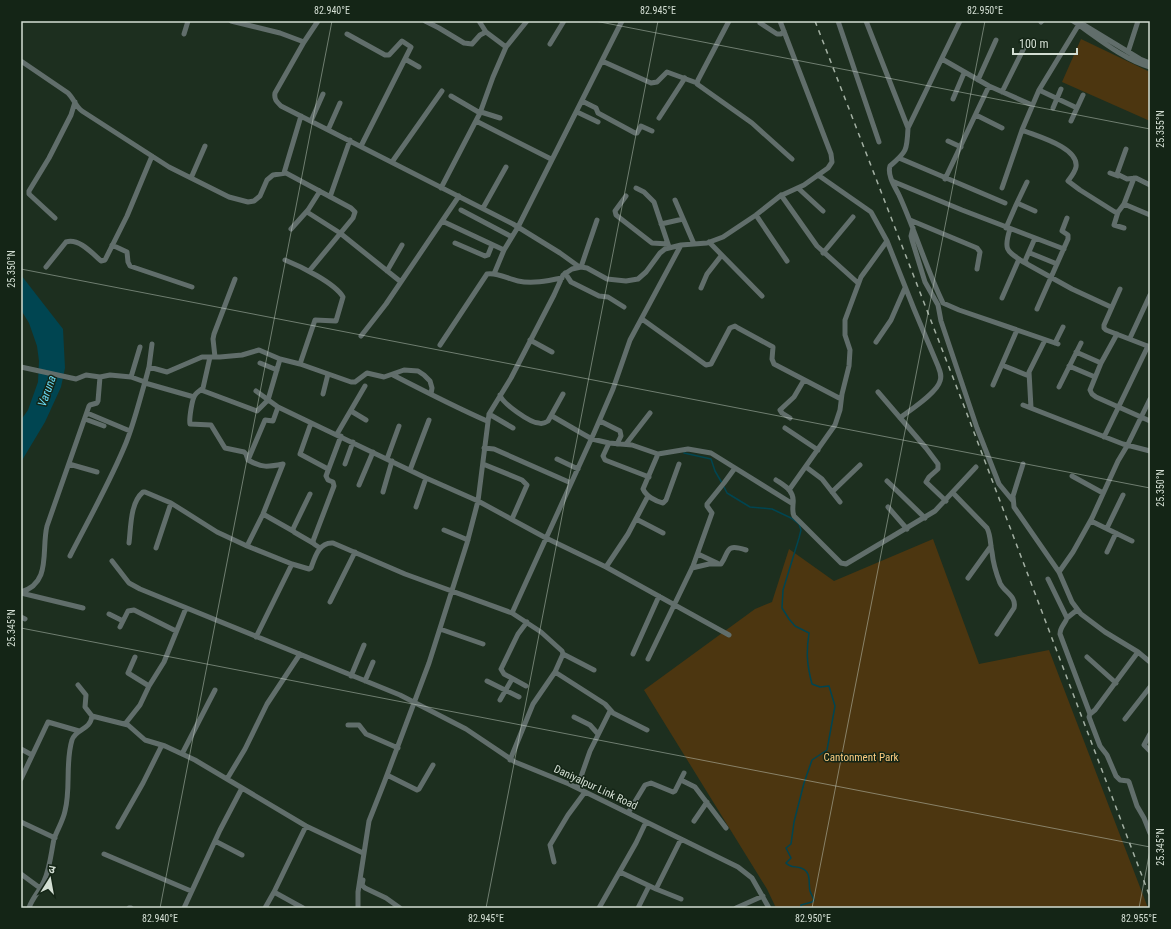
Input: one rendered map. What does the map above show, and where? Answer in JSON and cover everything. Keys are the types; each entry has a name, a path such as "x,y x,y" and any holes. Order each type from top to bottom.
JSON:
{"street":[{"path":"184,34 188,21"},
{"path":"231,21 280,33 304,42"},
{"path":"318,21 304,42 275,93 275,98 281,106 483,208 518,227 580,266 587,268 607,279 632,281 643,276 660,253 668,246"},
{"path":"425,21 467,45 472,44 480,35 486,32"},
{"path":"479,21 486,32 506,47"},
{"path":"441,188 481,113 493,77 506,47 527,21"},
{"path":"550,44 564,21"},
{"path":"494,274 504,250 518,227 622,21"},
{"path":"697,83 729,21"},
{"path":"626,196 615,211 616,215 652,243 668,246 681,246 709,242 723,237 756,215 781,195 798,188 830,165 833,159 780,21"},
{"path":"838,21 879,142"},
{"path":"866,21 908,128"},
{"path":"960,21 908,128 907,145 905,151 890,166 889,169 892,181 910,220 923,257 943,303 958,310 1057,344 1063,327"},
{"path":"1073,21 1080,22 1128,52 1150,63"},
{"path":"1128,52 1138,21"},
{"path":"760,22 777,34 784,31"},
{"path":"1080,22 1129,58 1150,67"},
{"path":"1002,188 1022,130 1039,90 1080,22"},
{"path":"347,34 385,55 389,55 401,42 404,42 411,47 361,146"},
{"path":"978,80 996,40"},
{"path":"1002,92 1025,46"},
{"path":"405,59 420,67"},
{"path":"942,59 989,86 1032,105"},
{"path":"21,61 68,94 75,102 78,109 169,167 229,197 248,202 258,199 265,183 270,177 284,173 289,174 351,208 355,212 353,218 310,270"},
{"path":"602,61 651,83 657,82 667,72 697,83 698,86 752,123 792,160"},
{"path":"953,98 964,73"},
{"path":"659,118 685,78"},
{"path":"945,179 961,148 989,86"},
{"path":"1053,108 1061,89"},
{"path":"1039,90 1077,108"},
{"path":"392,162 442,91"},
{"path":"311,121 323,94"},
{"path":"1071,120 1083,95"},
{"path":"451,96 481,113 500,118"},
{"path":"582,101 596,108 598,113 635,133 637,133 641,126 652,131"},
{"path":"55,218 29,194 29,191 52,152 71,115 75,102"},
{"path":"328,130 340,103"},
{"path":"577,112 598,122"},
{"path":"976,115 1002,128"},
{"path":"284,173 301,116"},
{"path":"476,121 552,159"},
{"path":"1022,130 1064,147 1074,157 1076,167 1068,181 1112,211 1118,212"},
{"path":"330,197 350,140"},
{"path":"948,141 961,148"},
{"path":"191,178 205,146"},
{"path":"1118,176 1126,149"},
{"path":"46,267 66,242 69,241 78,242 103,261 127,216 152,156"},
{"path":"899,158 945,179 1005,203"},
{"path":"483,208 506,167"},
{"path":"1110,173 1127,180 1134,178 1150,185"},
{"path":"818,175 874,215 887,241 938,366 941,379 936,388 923,401 900,418"},
{"path":"1124,228 1114,225 1118,212 1124,204 1134,178"},
{"path":"892,181 1064,249"},
{"path":"1027,182 1016,203 1008,228 1006,242 1007,247 1012,254 1025,263 1111,308"},
{"path":"636,188 644,192 654,202 668,246"},
{"path":"798,188 823,211"},
{"path":"290,229 307,212 320,191"},
{"path":"781,195 811,240 823,253 858,283"},
{"path":"361,336 401,282 459,196"},
{"path":"675,200 694,244"},
{"path":"1016,203 1035,211"},
{"path":"1124,204 1150,215"},
{"path":"461,210 512,237"},
{"path":"307,212 340,234 401,282"},
{"path":"756,215 787,261"},
{"path":"823,253 853,217"},
{"path":"1038,309 1069,236 1062,231 1067,218"},
{"path":"662,224 683,219"},
{"path":"440,346 485,276 490,273 525,282 546,281 563,276 580,266 597,220"},
{"path":"910,220 977,248 980,252 977,268"},
{"path":"442,221 504,250"},
{"path":"913,228 911,236 925,282 938,305 941,321 976,426 999,484 1013,501"},
{"path":"1025,263 1035,238"},
{"path":"789,490 835,425 840,410 850,354 845,335 845,320 858,283 864,272 887,241"},
{"path":"709,242 721,256 762,296"},
{"path":"455,243 485,256 488,255 492,245"},
{"path":"112,245 126,252 128,264 130,266 192,287"},
{"path":"387,271 402,245"},
{"path":"512,613 600,421 630,340 681,246"},
{"path":"1030,252 1057,264"},
{"path":"701,288 707,274 721,256"},
{"path":"1002,298 1019,259"},
{"path":"285,260 310,270 338,291 343,297 336,320 314,320 300,364"},
{"path":"563,276 571,282 599,296 608,297 624,308"},
{"path":"358,908 358,892 368,821 398,748 440,629 468,540 478,501 488,414 511,378 563,276"},
{"path":"235,279 214,334 212,357 203,388 194,397 190,424 211,425 224,448 244,452 248,460 264,467 283,464 263,514 247,546"},
{"path":"876,342 890,320 905,288"},
{"path":"1104,437 1149,346 1104,328 1120,289"},
{"path":"1130,338 1148,304 1150,295"},
{"path":"642,319 708,365 711,364 730,328 735,326 771,345 774,350 772,359 774,364 841,399"},
{"path":"993,385 1017,330"},
{"path":"1117,334 1101,363 1090,390 1092,394 1150,421"},
{"path":"530,340 552,352"},
{"path":"1031,408 1029,372 1045,340"},
{"path":"1060,387 1081,343"},
{"path":"70,556 109,479 130,431 149,367 152,344"},
{"path":"131,376 140,347"},
{"path":"149,367 167,372 200,357 242,355 258,350 280,359 300,364 351,382 355,382 367,373 384,377 404,370 418,371 432,384 431,394"},
{"path":"1076,352 1101,363"},
{"path":"201,390 257,411 268,400 280,359"},
{"path":"260,363 277,370"},
{"path":"1002,365 1029,376"},
{"path":"21,366 76,379 86,375 100,377 110,375 131,376 145,382 194,397"},
{"path":"1070,366 1095,377"},
{"path":"323,394 328,374"},
{"path":"393,375 449,404 487,421"},
{"path":"21,593 36,584 40,579 44,566 44,542 47,526 90,404 98,401 100,377"},
{"path":"790,418 780,410 794,397 804,380"},
{"path":"313,543 334,486 333,482 326,478 339,435 365,386"},
{"path":"256,391 278,407 426,478 478,501 546,538 606,567 729,635"},
{"path":"878,392 938,464 938,469 926,482 946,501"},
{"path":"500,395 506,404 536,423 546,422 552,416 563,394"},
{"path":"1059,572 1073,552 1091,521 1118,461 1150,399"},
{"path":"1023,405 1127,446 1150,451"},
{"path":"248,460 265,420 273,421 278,407"},
{"path":"351,411 366,420"},
{"path":"87,413 130,431"},
{"path":"626,444 650,413"},
{"path":"488,414 513,428"},
{"path":"552,416 570,428 592,438 609,443 626,444 658,454 692,449 711,453 793,504"},
{"path":"85,419 104,426"},
{"path":"410,470 429,420"},
{"path":"600,421 620,431 621,436 616,444"},
{"path":"311,422 300,454 328,469"},
{"path":"383,492 390,460 400,426"},
{"path":"786,428 818,450"},
{"path":"345,464 353,442"},
{"path":"609,443 603,456 605,460 649,477"},
{"path":"484,448 494,449 572,483"},
{"path":"359,485 373,452"},
{"path":"658,454 643,489 648,496 657,501 664,502 669,494 679,464"},
{"path":"557,459 578,469"},
{"path":"69,464 97,472"},
{"path":"483,464 522,480 527,485 512,519"},
{"path":"1023,464 1013,501 1014,507 1059,572 1077,610 1105,632 1138,652 1150,662"},
{"path":"832,492 860,465"},
{"path":"806,467 822,479 840,502"},
{"path":"776,480 789,490 794,498 792,514 836,558 844,564 851,562 935,511 946,501 976,467"},
{"path":"648,659 698,554 712,513 707,504 735,468"},
{"path":"1072,476 1103,493"},
{"path":"416,508 426,478"},
{"path":"887,481 925,518"},
{"path":"129,543 135,504 140,494 143,492 171,503 217,532 247,546 306,569 311,568 320,548 326,543 333,543 405,574 512,613 548,638 563,654 594,670"},
{"path":"953,493 987,528 993,560 1000,583 1016,603 997,634"},
{"path":"293,531 310,494"},
{"path":"1107,528 1123,495"},
{"path":"606,567 628,534 648,496"},
{"path":"156,548 171,503"},
{"path":"888,507 907,529"},
{"path":"263,514 320,548"},
{"path":"636,519 663,533"},
{"path":"1091,521 1132,540"},
{"path":"444,530 468,540"},
{"path":"1107,552 1116,533"},
{"path":"968,578 991,546"},
{"path":"692,568 722,563 728,550 736,547 746,550"},
{"path":"330,602 355,552"},
{"path":"698,554 719,564"},
{"name":"Daniyalpur Link Road","path":"112,561 129,583 134,586 400,695 466,729 510,760 577,788 738,867 752,878 769,908"},
{"path":"256,637 292,564"},
{"path":"1048,579 1067,618"},
{"path":"21,593 83,608"},
{"path":"633,654 659,596"},
{"path":"125,724 140,705 164,662 186,608"},
{"path":"120,627 128,611 134,610 176,631"},
{"path":"1077,610 1067,618 1066,622 1061,627 1060,634 1090,714 1089,717 1100,746 1107,755 1116,776 1120,780 1129,782 1137,806 1150,833"},
{"path":"109,614 123,621"},
{"path":"526,686 504,674 501,668 516,639 527,622"},
{"path":"440,629 482,644"},
{"path":"351,676 364,645"},
{"path":"1090,714 1095,710 1116,683 1138,652"},
{"path":"227,779 243,753 267,704 300,654"},
{"path":"510,760 533,704 555,672 563,654"},
{"path":"1087,656 1116,683"},
{"path":"135,657 128,673 150,686"},
{"path":"365,681 373,662"},
{"path":"555,672 605,704 610,711 647,730"},
{"path":"500,700 512,679"},
{"path":"487,681 519,697"},
{"path":"78,685 86,695 85,708 92,716 125,724 145,740 162,745 195,760 306,826 363,853"},
{"path":"1125,719 1150,687"},
{"path":"182,754 215,690"},
{"path":"577,788 590,751 610,711"},
{"path":"29,908 31,902 45,880 55,838 66,805 71,743 73,737 79,731 87,727 92,716"},
{"path":"574,717 590,724 598,734"},
{"path":"21,779 48,722 79,731"},
{"path":"348,725 359,725 366,734 398,748"},
{"path":"1150,734 1144,745 1150,751"},
{"path":"118,827 143,783 162,745"},
{"path":"21,749 32,755"},
{"path":"387,775 419,790 433,765"},
{"path":"628,813 648,783 673,792 675,791 684,773"},
{"path":"681,780 695,787 726,828"},
{"path":"184,908 215,841 242,788"},
{"path":"554,862 550,845 568,815 585,792"},
{"path":"694,821 707,802"},
{"path":"21,822 55,838"},
{"path":"599,908 646,822"},
{"path":"264,908 274,892 306,826"},
{"path":"656,889 681,839"},
{"path":"215,841 242,854"},
{"path":"104,854 191,891"},
{"path":"361,869 363,887 386,898 400,908"},
{"path":"620,872 681,899"},
{"path":"21,874 40,888"},
{"path":"638,908 649,886"},
{"path":"274,892 303,908"},
{"path":"736,908 763,896"},
{"path":"290,908 293,902"}],"green space":[{"path":"1081,39 1150,72 1150,121 1062,82"},
{"name":"Cantonment Park","path":"933,539 979,664 1049,650 1148,908 776,908 767,889 644,690 755,609 772,602 789,549 834,581"}],"water":[{"name":"Varuna","path":"21,275 63,329 65,368 61,387 45,422 21,462 21,420 28,410 38,382 39,361 37,346 29,323 21,310"}],"waterway":[{"path":"684,453 711,459 715,471 722,483"},
{"path":"724,487 727,493 750,507 772,509 791,518 799,524 801,530 783,590 782,608 795,626 809,633 808,659 812,684 820,687 829,686 835,706 827,750 812,760 804,783 794,822 791,844 786,848 791,858 786,863 789,866 799,867 804,870 807,872 809,878 810,891 814,900 801,905 801,908"}],"railway":[{"path":"815,21 964,406 1150,897"}]}
